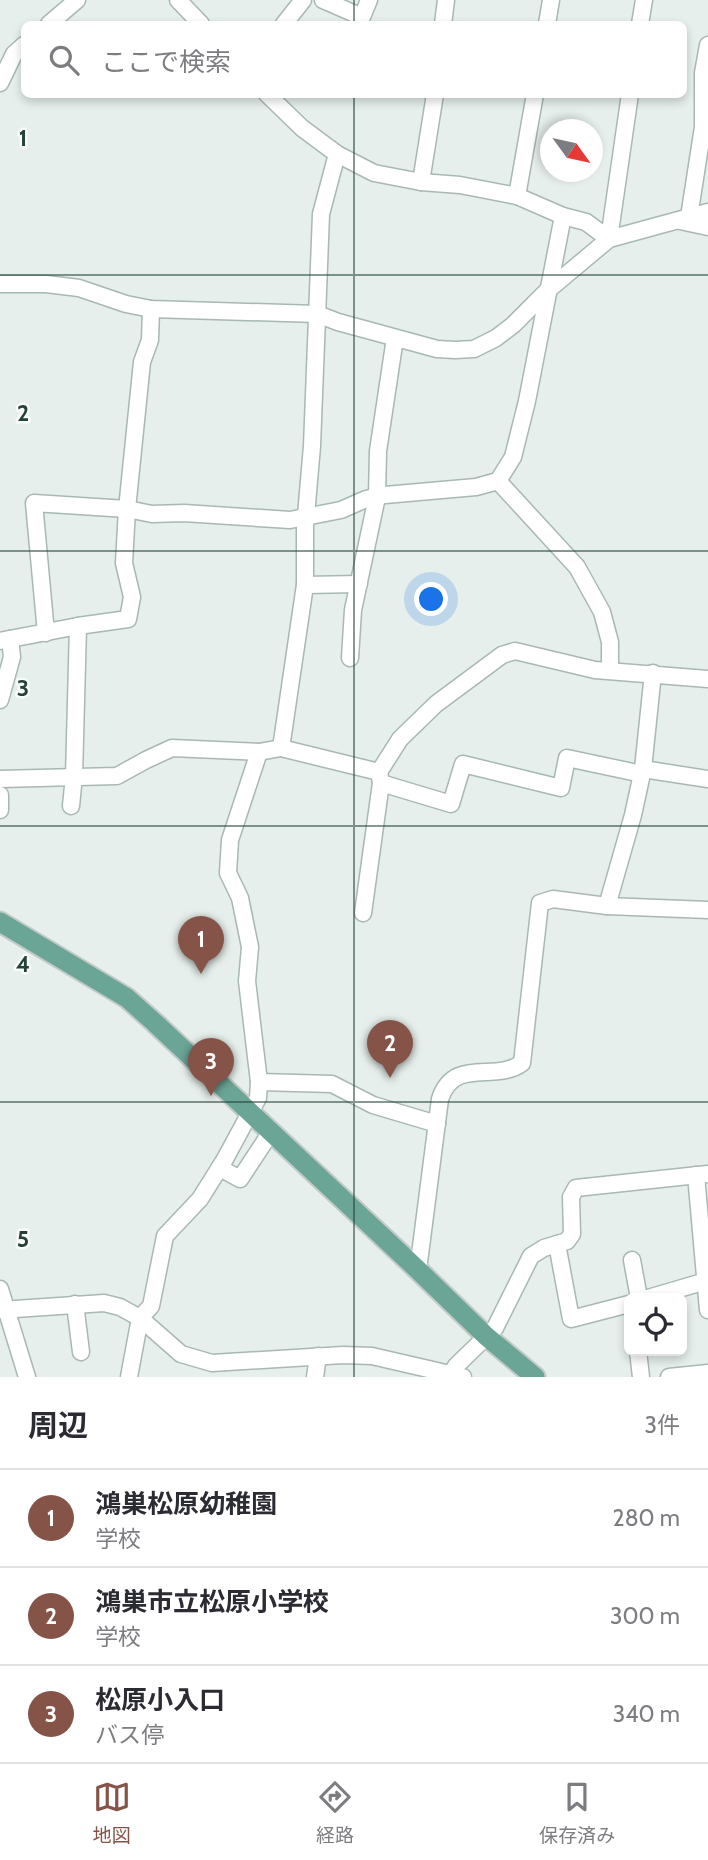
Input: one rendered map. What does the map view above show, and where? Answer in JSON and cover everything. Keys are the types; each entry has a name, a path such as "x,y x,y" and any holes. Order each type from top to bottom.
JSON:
{"main road":[{"path":"0,922 127,998 486,1336 535,1377"}],"street":[{"path":"52,21 77,0"},
{"path":"178,0 198,21"},
{"path":"286,21 303,0"},
{"path":"323,0 362,17 369,0"},
{"path":"443,21 446,0"},
{"path":"548,21 551,0"},
{"path":"640,21 644,0"},
{"path":"683,219 703,127 706,102 704,73 708,45"},
{"path":"0,83 14,54 21,48"},
{"path":"271,98 302,128 337,154 374,173 421,182 460,185 517,197 586,222 609,239"},
{"path":"421,182 434,98"},
{"path":"517,197 534,98"},
{"path":"609,239 629,98"},
{"path":"281,748 304,585 321,214 337,154"},
{"path":"0,284 46,284 79,288 126,304 151,309 317,314 437,349 474,349 496,338 609,239 708,212"},
{"path":"46,632 34,503 127,509 152,514 197,513 290,520 341,510 377,496 476,487 498,481 513,457 527,401 564,216"},
{"path":"683,219 708,227"},
{"path":"0,700 12,657 5,640 128,619 132,597 124,563 127,509 142,362 150,340 151,309"},
{"path":"350,658 353,610 377,496 378,451 395,338"},
{"path":"498,481 577,568 602,612 610,642 610,670"},
{"path":"304,585 359,584"},
{"path":"71,806 78,626"},
{"path":"363,912 380,778 400,739 436,704 502,655 515,651 595,670 708,679"},
{"path":"607,905 633,816 642,772 653,673"},
{"path":"0,779 117,776 172,748 259,752 281,748 333,760 451,804 463,764 561,788 567,758 642,772 708,779"},
{"path":"129,1377 140,1318 151,1306 165,1236 200,1199 258,1098 259,1082 247,981 250,947 240,898 228,873 230,839 259,752"},
{"path":"0,795 0,810"},
{"path":"418,1270 440,1099 444,1087 461,1074 514,1069 522,1063 540,903 553,899 607,905 708,910"},
{"path":"259,1082 332,1084 373,1105 437,1124"},
{"path":"220,1168 240,1179 271,1132"},
{"path":"3,1310 104,1303 120,1307 140,1318 181,1354 239,1369 318,1356 342,1355 372,1356 454,1376 456,1366 495,1328 531,1256 544,1248 567,1241 572,1234 571,1197 576,1188 702,1175 707,1296 687,1297"},
{"path":"557,1244 571,1319 624,1305"},
{"path":"632,1260 638,1293"},
{"path":"0,1289 3,1310 27,1377"},
{"path":"75,1304 81,1352"},
{"path":"315,1377 318,1356"},
{"path":"639,1356 641,1377"},
{"path":"669,1377 708,1373"}],"place":[{"name":"鴻巣松原幼稚園","path":"201,974"},
{"name":"鴻巣市立松原小学校","path":"390,1078"},
{"name":"松原小入口","path":"211,1096"}]}
